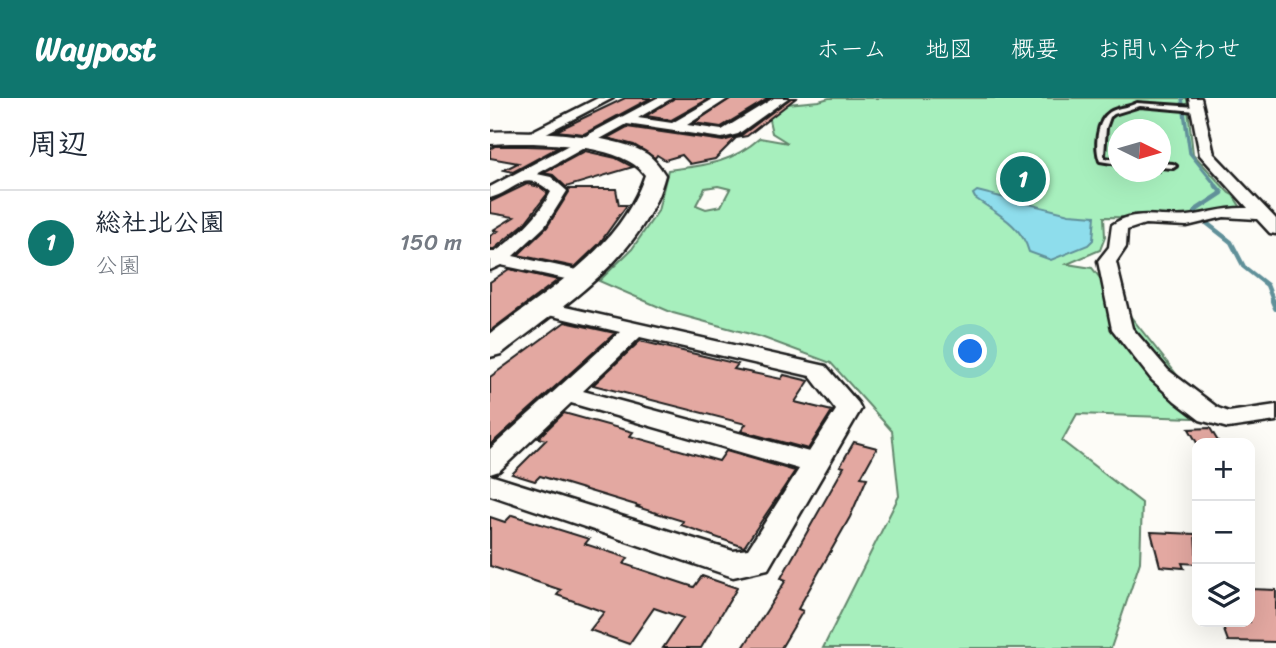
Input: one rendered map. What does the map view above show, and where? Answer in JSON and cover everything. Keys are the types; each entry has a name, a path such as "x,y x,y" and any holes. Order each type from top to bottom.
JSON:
{"street":[{"path":"528,137 607,98"},
{"path":"490,193 666,98"},
{"path":"674,127 723,98"},
{"path":"625,120 722,134 733,131 782,98"},
{"path":"1189,106 1207,155 1276,229"},
{"path":"490,138 528,137 626,152 648,164 655,175 622,239 605,260 490,348"},
{"path":"493,260 515,247 555,201 559,191 545,180 522,175"},
{"path":"1276,205 1224,212 1187,221 1145,219 1124,224 1118,229 1121,239 1118,249 1107,261 1122,329 1160,375 1183,396 1209,414 1228,420 1276,413"},
{"path":"493,260 584,277"},
{"path":"490,485 733,564 757,560 849,409 818,370 543,308"},
{"path":"490,464 637,328"},
{"path":"567,394 816,464"}],"lane":[{"path":"1108,161 1102,160 1100,154 1105,120 1112,113 1134,108 1139,104 1189,106"}],"green space":[{"path":"829,98 1187,98 1193,154 1233,195 1243,211 1181,218 1104,217 1105,237 1100,250 1067,264 1092,268 1193,395 1200,409 1193,418 1077,414 1062,441 1142,503 1140,562 1111,648 823,648 899,496 892,431 831,363 761,337 673,313 599,281 632,249 658,211 668,170 706,165 728,158 760,138 788,143 772,133 769,120 758,119 776,105","holes":["718,186 730,189 721,206 706,209 696,205 705,188"]}],"water":[{"path":"977,191 1069,214 1095,216 1093,240 1088,245 1051,260 1029,252 1021,234 1014,227 975,198 973,194"}],"building":[{"path":"625,98 651,98 584,134 556,131"},
{"path":"674,98 710,98 671,120 646,116"},
{"path":"731,98 769,98 721,127 694,123"},
{"path":"791,98 796,98 747,136 736,138 715,159 690,164 682,155 665,160 657,155 655,158 634,145 607,138 627,127 723,141 740,136"},
{"path":"495,146 559,147 513,172 504,170 518,163 490,158 490,149"},
{"path":"585,151 616,158 633,167 566,187 553,175 544,173"},
{"path":"527,184 540,187 548,193 524,224 494,249 490,249 490,236 498,231 493,230 514,217 490,213 490,202"},
{"path":"568,189 616,189 619,205 627,205 599,244 575,267 518,255 547,227 569,192"},
{"path":"509,269 558,280 490,331 490,282"},
{"path":"565,322 615,333 490,445 490,377"},
{"path":"640,341 738,364 734,369 781,379 784,375 809,381 795,402 832,411 808,449 741,431 746,424 593,385"},
{"path":"564,413 633,432 630,436 719,461 726,451 795,471 744,547 681,525 683,521 637,507 639,506 540,476 535,481 512,474 546,440 538,438"},
{"path":"1210,428 1216,438 1194,438 1189,429"},
{"path":"854,442 877,448 861,477 867,478 850,517 798,609 803,611 781,648 743,648 786,580 781,578 844,467 840,466"},
{"path":"512,515 589,539 585,544 628,558 624,564 694,587 702,576 737,588 701,648 663,648 683,618 654,608 629,644 590,630 604,612 557,595 561,590 490,566 490,517 505,522"},
{"path":"1151,532 1192,534 1192,564 1182,563 1184,568 1160,566"},
{"path":"1255,589 1276,590 1276,642 1228,641 1223,627 1255,627"}],"waterway":[{"path":"1182,98 1190,153 1218,188"},
{"path":"1216,186 1222,193 1196,210 1195,214 1231,242 1244,267 1267,285 1274,303"},
{"path":"1273,301 1276,308"}],"place":[{"name":"総社北公園","path":"1023,179"}]}
